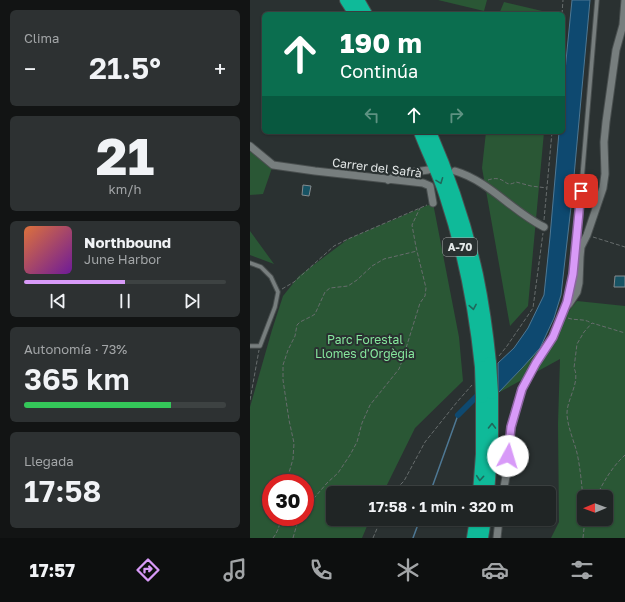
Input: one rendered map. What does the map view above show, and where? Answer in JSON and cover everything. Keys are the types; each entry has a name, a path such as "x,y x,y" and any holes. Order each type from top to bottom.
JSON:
{"highway":[{"path":"346,0 354,12"},
{"path":"358,0 365,12"},
{"name":"A-70","path":"421,134 444,193 463,256 474,314 489,363"},
{"name":"A-70","path":"431,134 457,203 477,275 484,311 489,363 480,486"},
{"name":"A-70","path":"487,395 492,441 489,486"},
{"path":"473,538 475,526"},
{"path":"482,538 484,526"}],"street":[{"path":"504,486 511,427 522,389 536,363 553,337 566,307 577,292 581,247 587,235 603,188 605,174 604,142 606,122 616,50 623,25 625,0"},
{"name":"Carrer del Safrà","path":"250,146 273,165 423,183 430,186 433,203"},
{"path":"388,180 400,174 428,170"},
{"path":"455,171 465,174 484,185 533,222 544,227"},
{"path":"496,538 498,526"}],"lane":[{"path":"566,307 573,274 577,238 597,0"},
{"path":"250,263 261,267 271,277 278,292 275,308 260,346 250,346"}],"path":[{"path":"562,12 563,0"},
{"path":"489,363 508,346 533,308 544,227 552,134"},
{"path":"475,180 497,179 505,183 511,184 516,182 547,188"},
{"path":"278,292 294,282 334,246 433,203"},
{"path":"314,498 338,473 350,455 357,442 362,423 370,405 399,369 420,303 425,296 426,288 412,225 420,208"},
{"path":"587,235 625,246"},
{"path":"289,474 293,459 294,443 283,380 283,365 295,336 297,325 315,314 325,292 330,288 348,286 372,266 384,259 417,251"},
{"path":"561,316 571,319 587,320 592,323 625,333"},
{"path":"582,490 581,472 567,414 568,404 574,389 576,377 576,369 574,368 577,344 584,332 592,323"},
{"path":"250,400 260,346"},
{"path":"399,486 404,481 425,442 472,385"},
{"path":"600,490 613,467 625,455"},
{"path":"273,538 280,526"},
{"path":"293,538 296,526"},
{"path":"373,538 378,526"},
{"path":"583,538 584,526"}],"green space":[{"path":"438,0 487,0 484,11"},
{"path":"504,2 546,12 500,12"},
{"path":"486,134 544,134 528,306 510,326 482,168"},
{"path":"250,146 273,165 263,194 250,195"},
{"name":"Parc Forestal Llomes d'Orgègia","path":"433,203 459,337 463,381 415,428 386,486 326,486 326,526 367,526 362,538 250,538 250,407 283,296 299,276 348,239"},
{"path":"250,231 274,264 250,255"},
{"path":"577,301 625,306 625,538 551,538 559,522 558,424 560,359 498,393 540,348"}],"water":[{"path":"572,0 590,0 572,198 561,295 554,318 540,348 498,393 498,363 514,348 528,328 544,295 559,134 565,134 565,71"}],"building":[{"path":"303,185 311,186 309,196 302,195"},
{"path":"615,276 625,276 625,287 614,287"}],"waterway":[{"path":"458,415 481,392"},
{"path":"433,486 458,415"},
{"path":"413,538 417,526"}],"route":[{"path":"508,456 511,427 522,389 536,363 553,337 566,307 573,274 581,191"}]}
